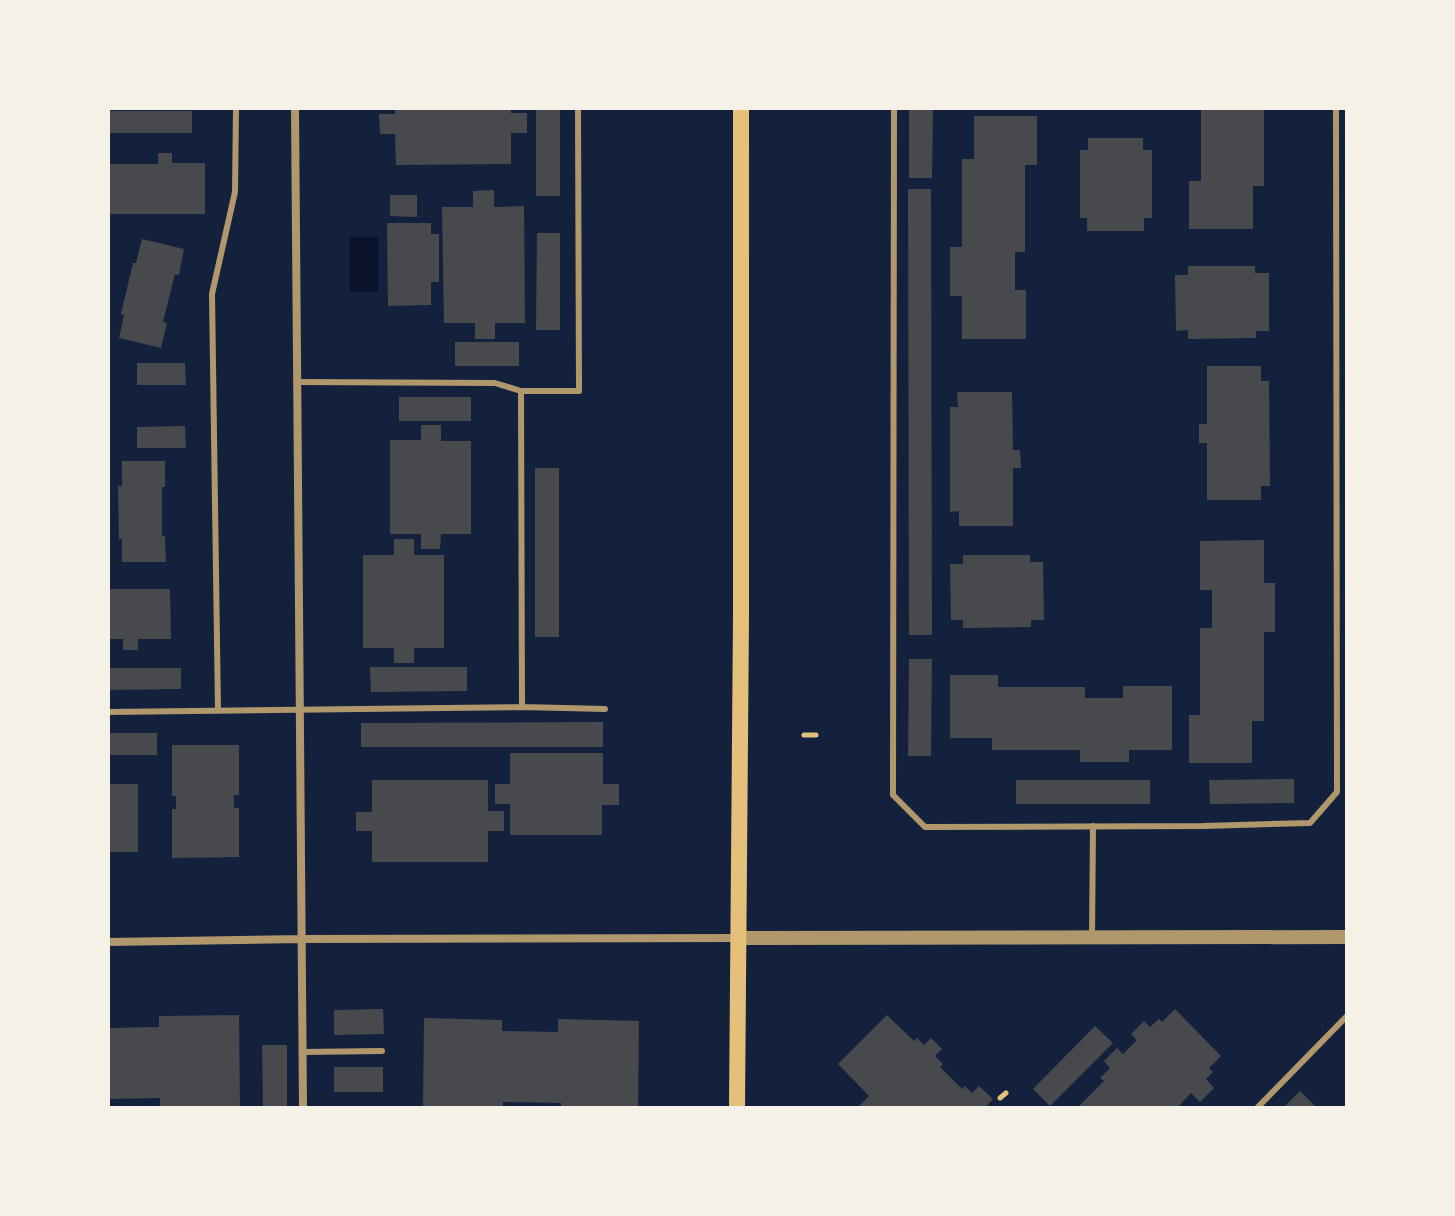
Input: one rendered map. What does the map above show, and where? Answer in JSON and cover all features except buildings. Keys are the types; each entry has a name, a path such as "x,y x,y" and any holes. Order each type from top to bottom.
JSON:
{"main road":[{"path":"737,1108 741,108"}],"street":[{"path":"295,108 303,1108"},
{"path":"108,942 1347,937"}],"lane":[{"path":"218,711 212,294 235,192 236,108"},
{"path":"297,382 495,383 521,391 579,391 578,108"},
{"path":"894,108 893,795 925,827 1310,823 1337,792 1336,108"},
{"path":"521,391 522,707"},
{"path":"108,712 522,707 605,709"},
{"path":"1092,937 1093,826"},
{"path":"1257,1108 1347,1016"},
{"path":"303,1052 382,1051"}],"path":[{"path":"804,735 816,735"},
{"path":"1000,1098 1006,1093"}],"water":[{"path":"350,237 378,237 378,292 350,292"}]}
